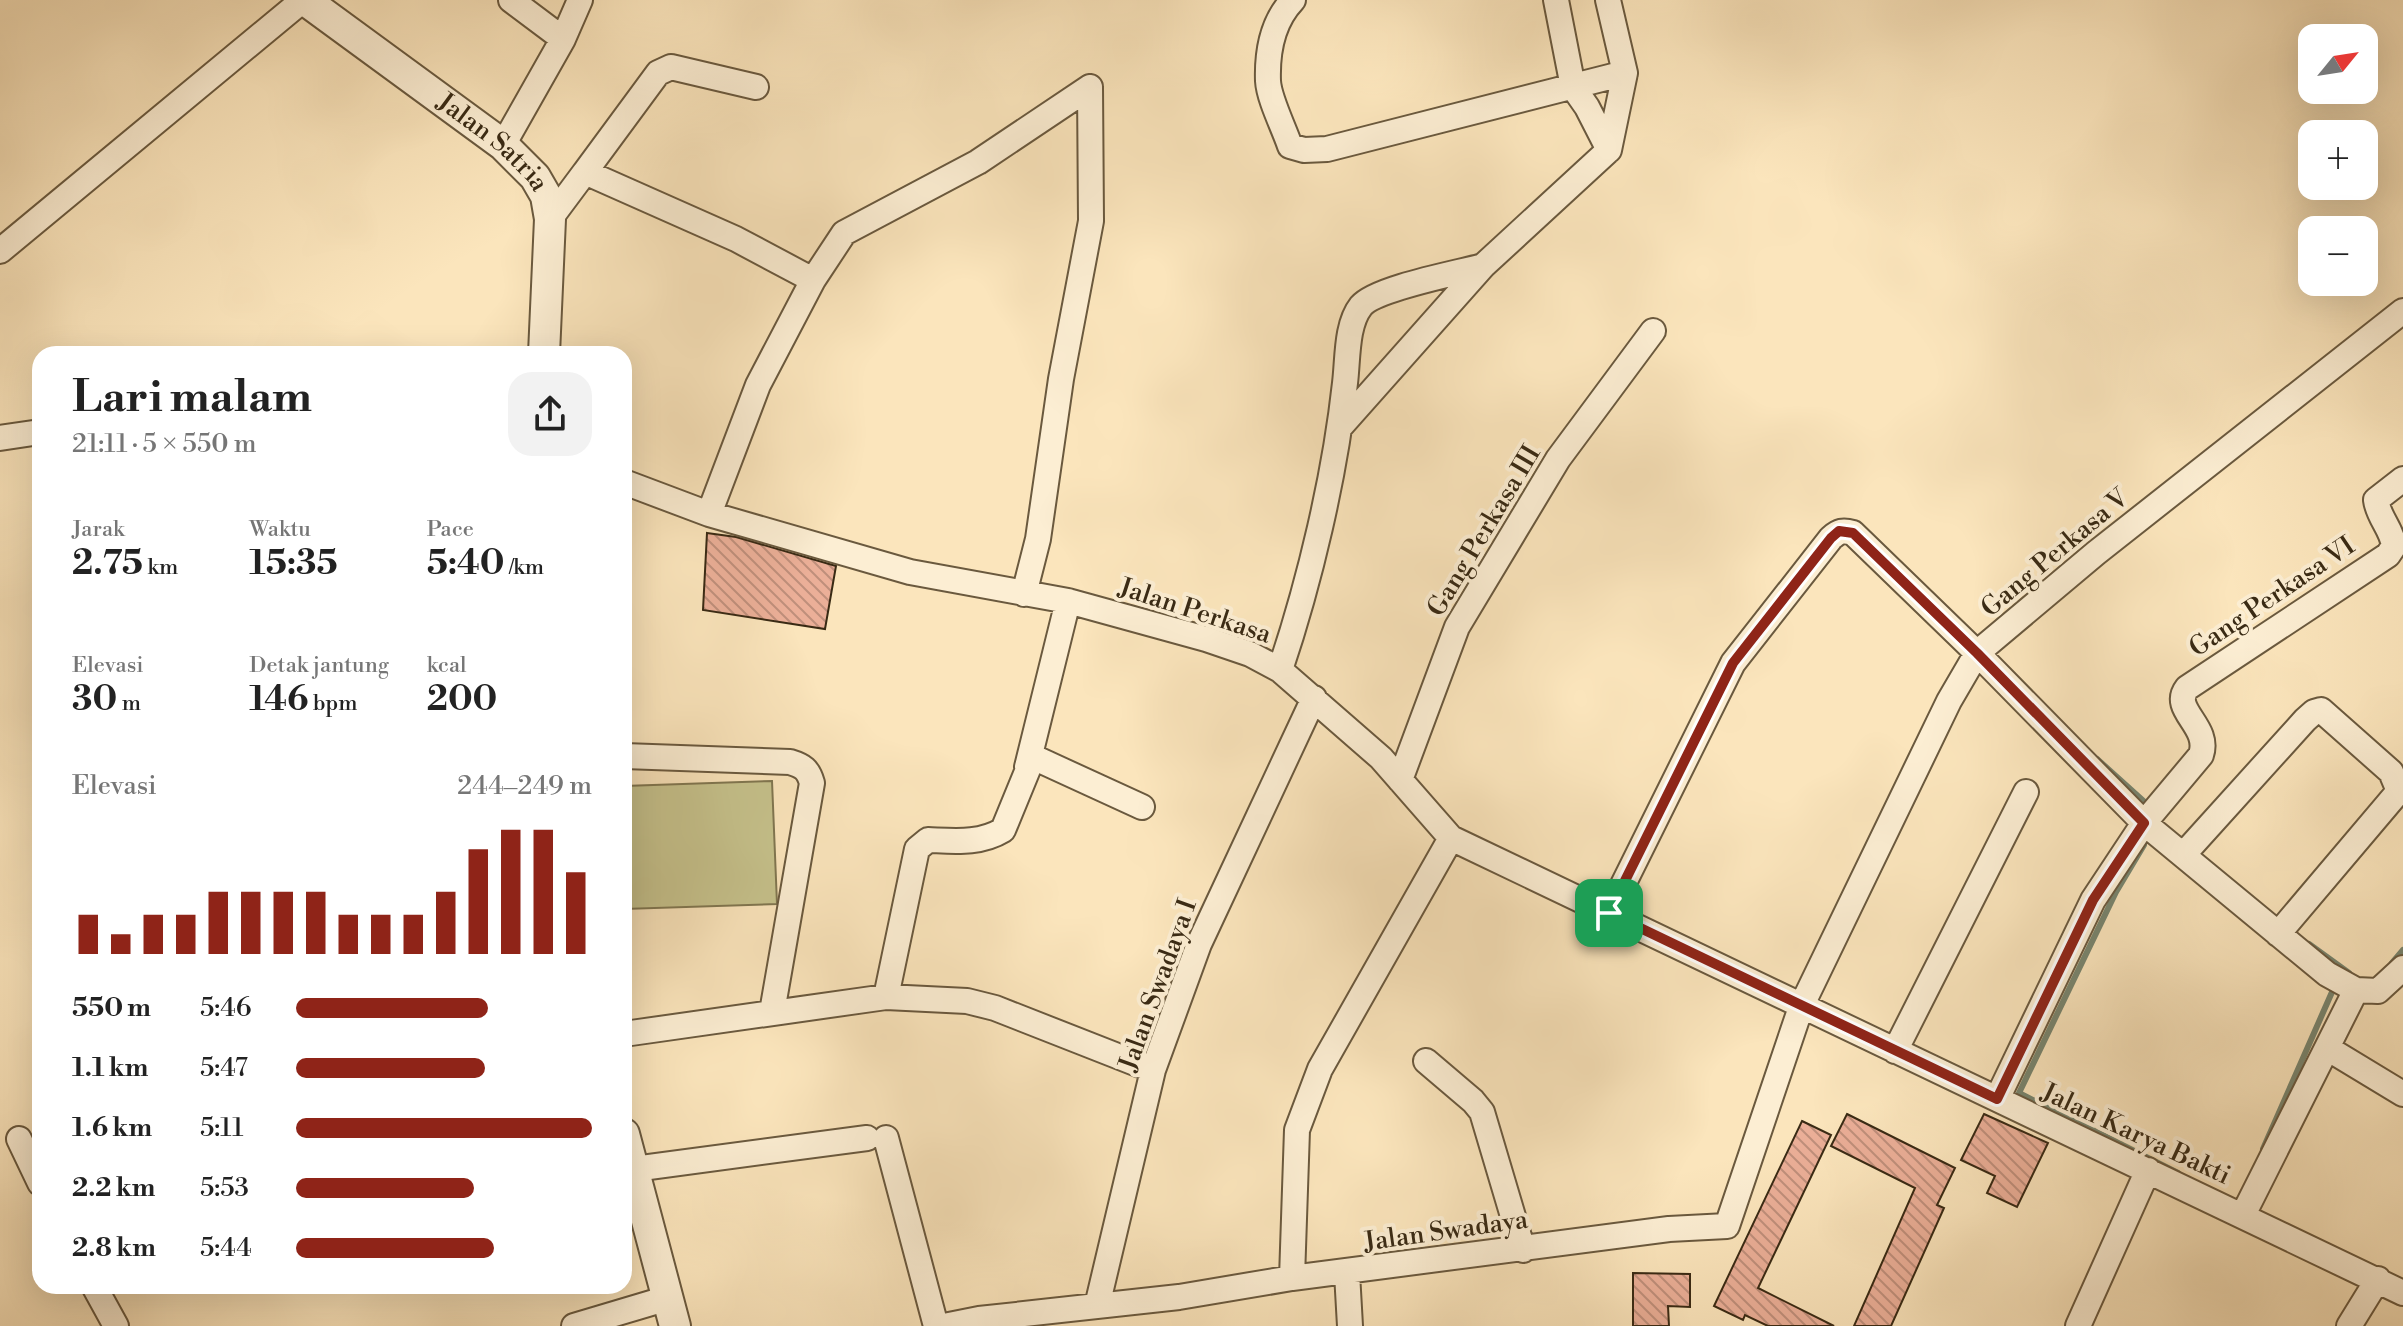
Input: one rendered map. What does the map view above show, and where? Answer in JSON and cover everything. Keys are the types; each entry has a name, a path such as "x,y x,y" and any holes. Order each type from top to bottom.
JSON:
{"street":[{"name":"Jalan Satria","path":"304,0 503,145 535,177 546,196 550,219 544,346"},
{"path":"0,251 304,0"},
{"path":"511,0 563,39"},
{"path":"503,145 563,39 580,0"},
{"path":"1293,0 1281,13 1273,35 1268,83 1290,146 1304,150 1327,149 1625,73"},
{"path":"1556,0 1573,87 1609,150"},
{"path":"1340,427 1483,266 1609,150 1625,73 1608,0"},
{"path":"550,219 658,73 671,67 756,87"},
{"path":"709,514 758,385 813,280 844,233 978,162 1090,87 1091,221 1061,379 1038,539 1024,594"},
{"path":"585,172 736,239 813,280"},
{"path":"1280,670 1310,565 1340,427 1352,321 1363,304 1379,294 1483,266"},
{"name":"Gang Perkasa V","path":"1801,1007 1942,715 1977,653 2096,553 2403,311"},
{"name":"Gang Perkasa III","path":"1400,780 1457,627 1558,459 1653,331"},
{"path":"0,438 32,433"},
{"name":"Gang Perkasa VI","path":"1997,1099 2093,900 2144,823 2201,755 2205,744 2202,734 2183,704 2182,694 2388,555 2394,546 2393,538 2377,509 2376,500 2403,479"},
{"name":"Jalan Perkasa","path":"632,485 709,514 910,572 1068,601 1250,654 1280,670 1381,758 1451,838 1801,1007"},
{"path":"1609,913 1733,663 1839,531 1853,533 1977,653 2144,823 2327,974 2356,990 2378,991 2403,968"},
{"path":"886,997 917,849 928,840 974,841 1003,830 1027,767 1068,601"},
{"name":"Jalan Swadaya I","path":"1097,1306 1153,1070 1199,944 1314,698"},
{"path":"2183,855 2305,720 2321,710 2391,772 2399,791 2278,934"},
{"path":"632,756 790,762 802,765 809,772 812,783 772,1012"},
{"path":"1027,767 1033,757 1142,807"},
{"path":"1895,1051 2026,792"},
{"path":"1292,1278 1297,1130 1320,1069 1451,838"},
{"path":"2243,1215 2356,990"},
{"path":"632,1033 886,997 967,1001 995,1008 1153,1070"},
{"name":"Jalan Karya Bakti","path":"1801,1007 2403,1293"},
{"name":"Jalan Swadaya","path":"944,1326 979,1319 1179,1297 1292,1278 1669,1229 1727,1226 1801,1007"},
{"path":"2327,1048 2403,1094"},
{"path":"1426,1061 1482,1112 1523,1250"},
{"path":"634,1169 877,1138 936,1326"},
{"path":"19,1139 32,1162"},
{"path":"574,1326 672,1312 632,1162"},
{"path":"2078,1326 2148,1170"},
{"path":"1347,1273 1350,1326"},
{"path":"2349,1326 2378,1279"},
{"path":"98,1294 116,1326"}],"shaded area":[{"path":"772,781 777,904 632,909 632,786"}],"building":[{"path":"707,533 736,537 836,566 825,629 703,610"},
{"path":"1847,1114 1955,1168 1937,1205 1944,1208 1891,1326 1854,1326 1915,1188 1831,1146"},
{"path":"1984,1114 2048,1143 2017,1207 1987,1193 1995,1176 1961,1160"},
{"path":"1802,1121 1831,1135 1758,1288 1834,1326 1768,1326 1745,1315 1743,1320 1714,1306"},
{"path":"1633,1273 1690,1274 1690,1307 1668,1306 1669,1326 1633,1326"}],"waterway":[{"path":"2097,759 2149,806"},
{"path":"2144,845 2116,892 2019,1093 2178,1173"},
{"path":"2309,944 2349,973"},
{"path":"2392,963 2403,950"},
{"path":"2263,1149 2336,983"}],"route":[{"path":"1839,531 1853,533 1977,653 2144,823 2093,900 1997,1099 1609,913 1733,663 1839,531"}]}
